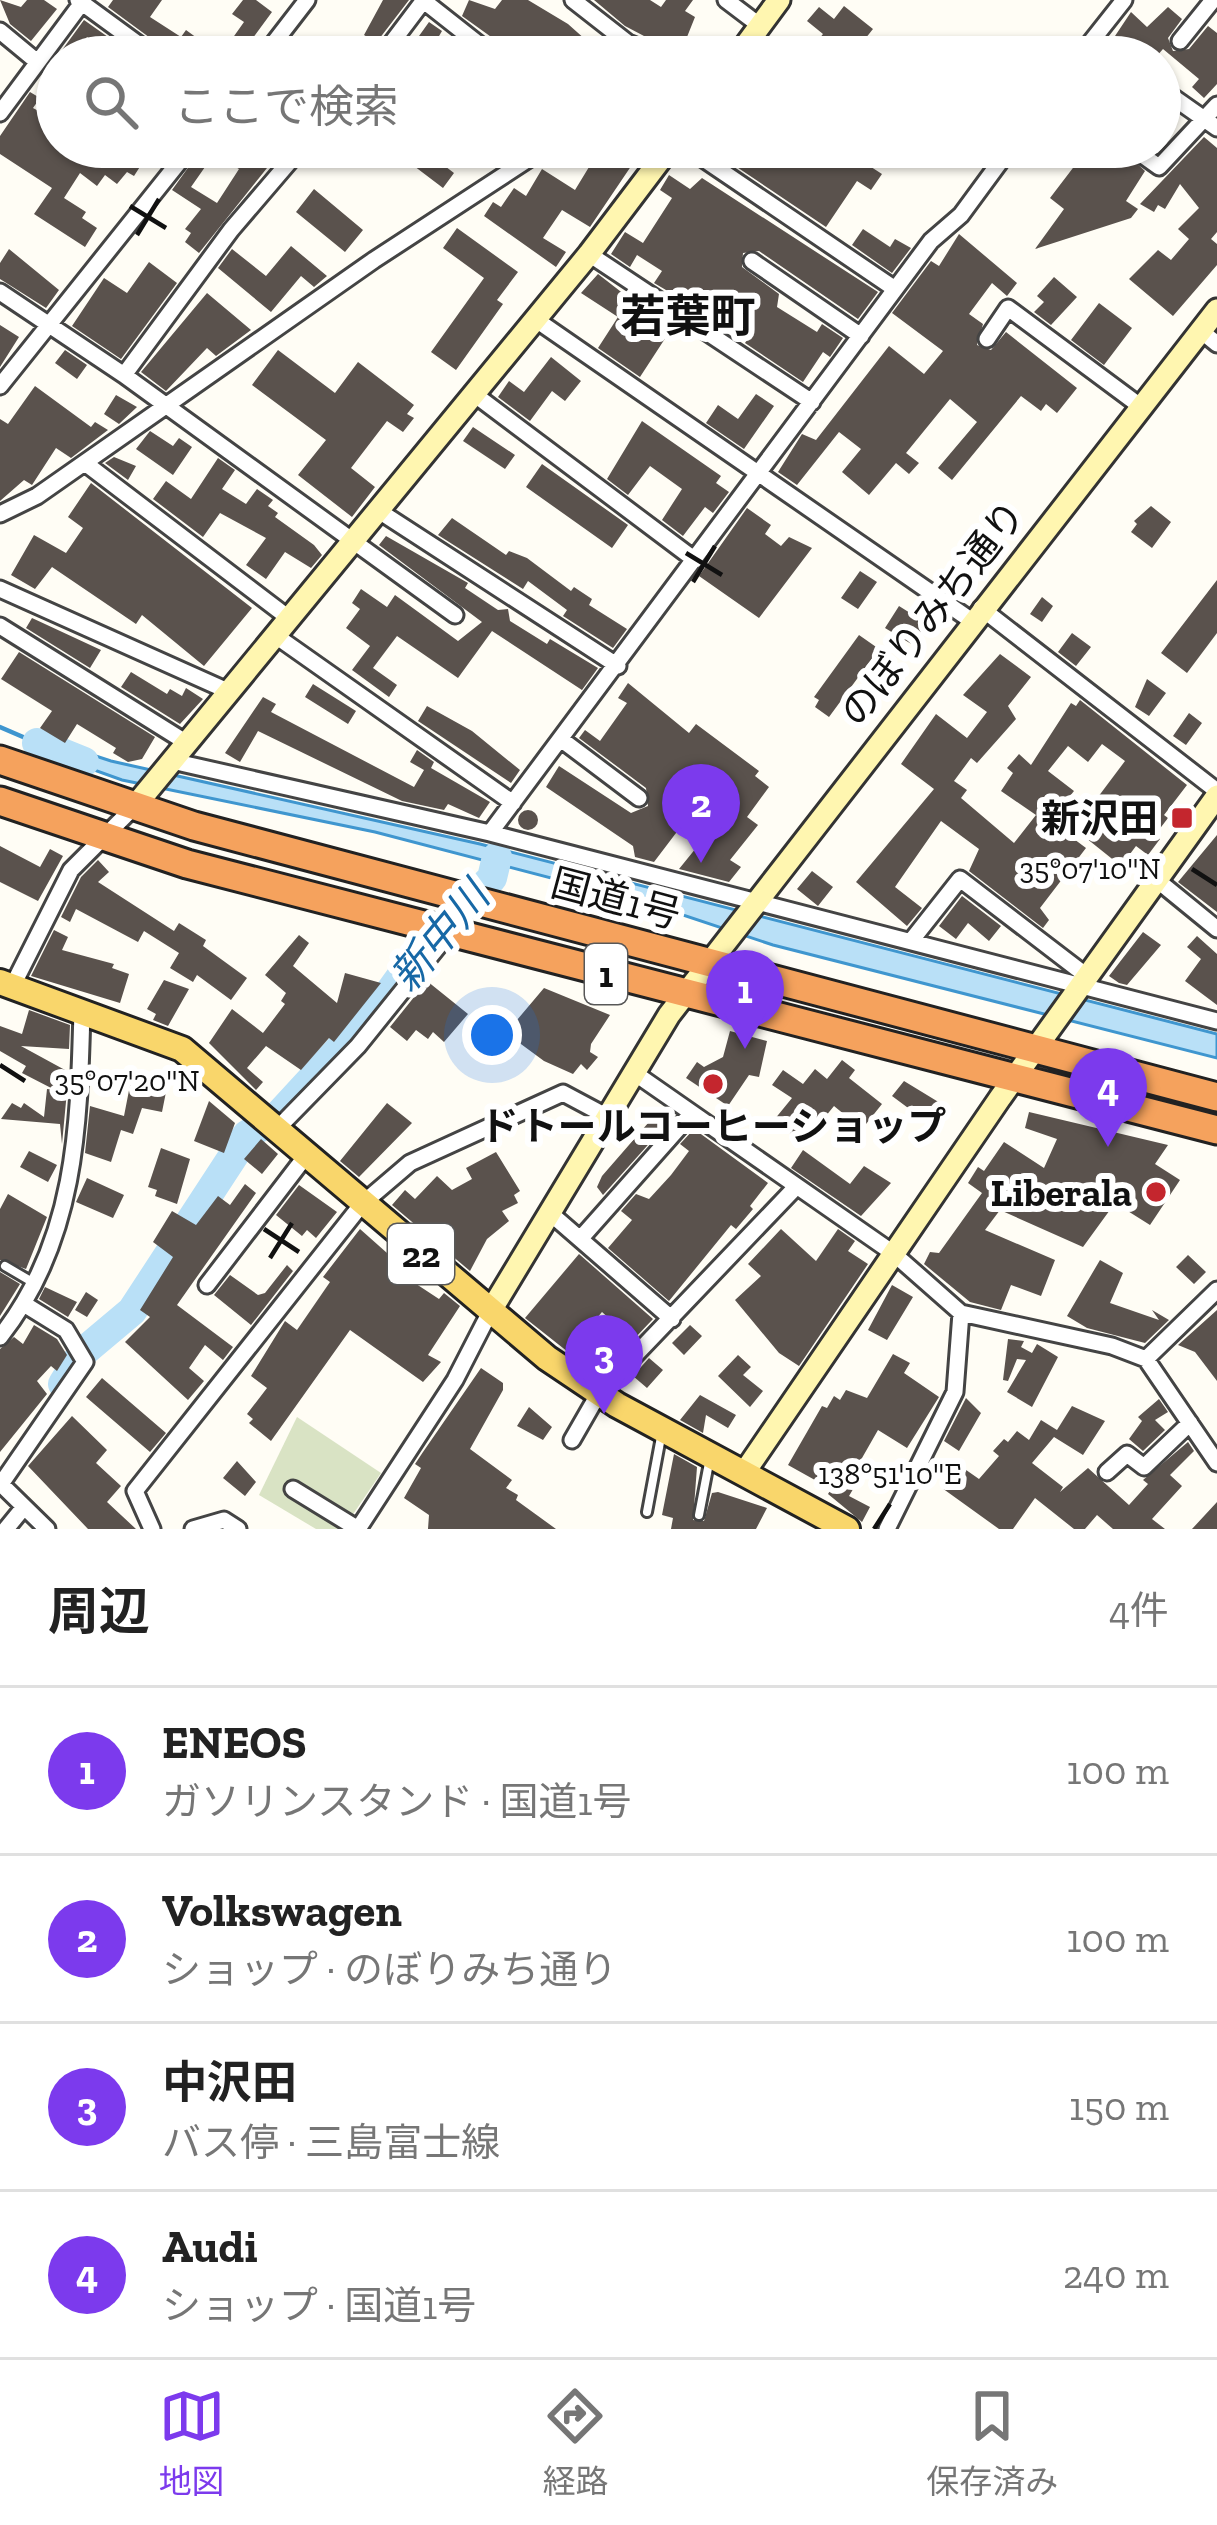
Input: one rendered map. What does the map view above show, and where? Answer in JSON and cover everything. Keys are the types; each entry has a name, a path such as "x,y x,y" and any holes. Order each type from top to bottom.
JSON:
{"highway":[{"name":"国道1号","path":"0,760 137,803 1041,1042 1217,1097"},
{"name":"国道1号","path":"0,800 187,864 1217,1130"}],"main road":[{"name":"22","path":"5,989 82,1010 182,1049 490,1312 599,1393 847,1529"}],"street":[{"path":"279,36 307,0"},
{"path":"573,0 619,36"},
{"path":"726,0 759,25"},
{"path":"751,36 779,0"},
{"path":"1095,36 1124,0"},
{"path":"1181,40 1214,0"},
{"path":"54,36 81,1 128,36"},
{"path":"397,36 424,1 468,36"},
{"path":"0,31 35,60 0,113"},
{"path":"1181,99 1213,117 1181,147"},
{"path":"0,386 174,168"},
{"path":"124,375 278,168"},
{"path":"0,514 85,463 374,260 515,168"},
{"path":"5,989 71,870 137,803 354,543 654,168"},
{"path":"717,168 895,289"},
{"path":"490,833 931,241 961,215 996,168"},
{"path":"589,254 812,402"},
{"path":"752,261 861,336"},
{"path":"0,292 168,406 454,615"},
{"path":"987,339 1009,308 1140,406"},
{"name":"のぼりみち通り","path":"490,1312 684,994 1140,406 1209,337 1217,310"},
{"path":"535,319 756,476 976,615 1217,793 744,1473"},
{"path":"474,394 695,560"},
{"path":"85,463 283,628 513,803"},
{"path":"379,511 617,666"},
{"path":"0,590 230,692"},
{"path":"0,626 175,757 1084,982 1217,1021"},
{"path":"562,740 639,799"},
{"path":"911,941 960,879 1084,982"},
{"path":"1156,880 1217,929"},
{"path":"274,1131 358,1046 449,933"},
{"path":"0,1337 34,1282 76,1160 82,1010"},
{"path":"633,1072 893,1253 961,1313 1112,1346 1146,1359 1217,1463"},
{"path":"152,1529 135,1491 362,1204 410,1163 562,1093 608,1117"},
{"path":"581,1238 691,1114"},
{"path":"207,1286 305,1157"},
{"path":"572,1440 599,1393 795,1188"},
{"path":"550,1213 672,1319"},
{"path":"1146,1359 1217,1290"},
{"path":"24,1304 66,1330 85,1362 1,1484 47,1529"},
{"path":"292,1489 358,1529 455,1380 490,1312"},
{"path":"887,1529 955,1392 961,1313"},
{"path":"1107,1472 1127,1454 1144,1468 1190,1423"},
{"path":"7,1529 24,1507"},
{"path":"193,1529 224,1520 238,1529"}],"lane":[{"path":"5,1266 34,1282"},
{"path":"647,1512 662,1430"},
{"path":"699,1515 711,1456"}],"green space":[{"path":"297,1417 381,1473 343,1529 316,1529 259,1495"}],"water":[{"path":"44,739 111,761 480,844 1217,1034 1217,1058 773,945 647,903 375,832 122,780 47,753"}],"building":[{"path":"0,0 21,7 27,0 44,0 57,9 31,41 10,24"},
{"path":"113,0 162,0 150,17 179,36 147,36 108,7"},
{"path":"243,0 256,0 272,12 254,36 234,36 244,22 232,14"},
{"path":"383,0 409,0 381,36 364,35"},
{"path":"469,0 495,9 502,0 528,0 581,36 490,36 462,16"},
{"path":"594,0 650,0 661,7 666,0 693,0 685,11 695,17 687,36 644,36"},
{"path":"844,6 873,29 867,36 821,36 807,21 819,7 834,19"},
{"path":"1168,7 1182,19 1169,36 1115,36 1131,12 1147,27"},
{"path":"84,20 107,36 72,36"},
{"path":"429,22 442,31 439,36 419,36"},
{"path":"1208,26 1217,33 1217,84 1204,98 1192,87 1199,79 1181,64 1181,50 1189,49"},
{"path":"30,92 36,96 36,168 139,168 134,176 127,172 117,184 105,175 97,186 80,173 64,198 86,212 82,218 97,228 85,247 34,214 52,188 0,154 0,136"},
{"path":"1204,137 1217,148 1217,232 1211,239 1217,244 1217,265 1173,316 1129,279 1158,250 1171,260 1189,239 1178,229 1199,208 1180,184 1165,209 1158,205 1154,212 1140,204 1174,168 1181,168 1181,161"},
{"path":"188,168 204,168 191,187 217,203 237,168 267,168 199,253 185,242 191,233 185,229 201,209 172,190"},
{"path":"417,168 447,168 454,173 443,188"},
{"path":"588,168 630,168 590,227 562,210 543,238 566,252 556,267 484,216 493,202 501,207 514,188 526,196 542,169 575,190"},
{"path":"738,168 873,168 882,174 871,190 857,181 826,227"},
{"path":"1073,168 1145,171 1126,201 1138,209 1131,218 1035,249 1064,209 1050,198"},
{"path":"669,175 690,189 702,178 878,292 858,319 759,251 743,253 742,267 779,294 777,307 817,332 822,324 843,338 830,357 823,352 803,382 745,343 748,338 654,283 662,271 637,255 630,267 611,254 625,232 643,243 672,198 660,190"},
{"path":"314,189 363,230 345,252 296,212"},
{"path":"457,228 518,272 497,300 503,304 456,370 431,352 484,278 443,248"},
{"path":"863,229 890,247 895,239 911,248 892,273 852,245"},
{"path":"959,234 1017,283 1007,296 992,283 969,314 983,324 977,345 991,350 1006,332 1077,388 1057,413 1046,404 1041,411 1021,396 952,480 938,468 977,422 950,399 906,453 919,463 909,474 896,463 869,495 842,472 861,449 839,432 797,485 778,472 802,434 816,440 889,346 924,374 943,351 892,313 931,261 939,266"},
{"path":"291,246 327,276 314,287 301,276 271,312 218,268 232,249 266,276"},
{"path":"9,249 59,290 46,308 0,279 0,263"},
{"path":"149,262 177,283 121,359 72,326 104,278 127,293"},
{"path":"598,274 629,298 624,305 668,334 640,377 598,348 618,317 581,293"},
{"path":"1054,277 1077,297 1051,325 1034,312 1044,302 1037,296"},
{"path":"207,293 251,330 216,356 207,348 166,391 141,372"},
{"path":"1099,303 1132,328 1104,365 1071,340"},
{"path":"0,325 19,337 0,367"},
{"path":"65,350 87,365 77,379 55,363"},
{"path":"278,350 335,393 358,362 414,405 407,414 414,418 403,432 387,421 351,468 375,487 352,517 298,475 326,440 252,385"},
{"path":"551,357 581,381 565,401 552,391 530,421 498,397 509,381 524,392"},
{"path":"35,386 91,427 95,422 108,430 71,458 56,448 32,485 24,480 0,501 0,419 8,424"},
{"path":"756,394 774,406 744,449 706,423 718,405 738,419"},
{"path":"116,395 137,407 119,424 104,414"},
{"path":"642,421 721,476 716,483 729,492 713,513 705,507 683,536 662,520 682,489 650,466 628,495 607,479"},
{"path":"473,427 515,455 505,469 463,441"},
{"path":"150,431 173,446 179,438 192,447 173,475 136,449"},
{"path":"114,457 136,466 128,480 105,463"},
{"path":"218,458 235,470 222,489 246,504 257,489 273,500 268,506 278,513 275,517 314,545 322,555 311,568 285,552 266,579 246,565 266,538 220,513 203,537 153,499 166,481 191,499"},
{"path":"542,464 628,525 612,548 526,487"},
{"path":"91,483 252,608 204,666 142,615 136,624 52,567 35,589 11,575 34,535 66,553 83,528 68,517"},
{"path":"1151,506 1171,522 1152,548 1131,532 1137,524 1134,521"},
{"path":"747,508 771,525 765,534 781,546 789,537 812,548 759,618 699,576"},
{"path":"452,518 506,555 509,551 527,558 571,591 574,587 592,599 589,605 627,629 613,648 563,616 567,610 528,581 523,589 438,535"},
{"path":"386,536 468,583 465,588 498,610 508,609 510,621 598,668 582,690 492,631 458,678 397,636 373,668 397,685 389,697 352,670 370,646 346,628 360,609 352,603 361,589 387,607 395,595 458,641 482,622 379,545"},
{"path":"860,571 877,582 858,609 841,598"},
{"path":"1217,580 1217,633 1187,673 1161,653"},
{"path":"1042,597 1053,606 1042,622 1030,614"},
{"path":"899,606 926,623 913,645 885,628"},
{"path":"32,618 101,650 90,668 26,628"},
{"path":"1072,633 1091,647 1076,666 1058,652"},
{"path":"859,635 879,649 829,717 815,707 819,700 814,697"},
{"path":"19,652 155,737 142,759 128,762 113,753 116,748 77,724 65,743 40,728 52,711 1,679"},
{"path":"1000,654 1031,677 1008,706 1016,719 977,763 971,758 954,781 967,790 961,798 1014,843 1036,815 1001,791 1013,773 1007,768 1019,754 1031,765 1071,703 1076,706 1080,700 1187,785 1164,815 1168,818 1155,835 1160,839 1148,855 1136,846 1121,866 1081,834 1096,815 1089,809 1125,761 1102,744 1088,762 1068,746 1048,771 1074,791 1050,821 1086,848 1040,908 1049,920 1043,928 969,871 979,849 941,821 895,887 922,908 907,926 856,882 934,789 901,764 936,714 967,738 987,712 963,695"},
{"path":"131,672 167,694 170,689 182,696 186,688 203,699 180,724 121,687"},
{"path":"1147,679 1166,693 1149,716 1135,707"},
{"path":"628,683 689,733 696,724 759,771 755,776 769,787 747,817 758,825 730,860 741,867 729,882 679,869 739,795 717,779 654,862 635,857 633,846 546,787 559,766 631,813 648,806 646,788 579,738 585,730 600,741 627,703 618,698"},
{"path":"313,684 356,711 348,724 305,697"},
{"path":"263,697 276,704 271,712 414,787 424,770 410,762 417,750 434,762 431,768 490,802 479,818 448,804 444,810 402,801 258,731 240,762 225,753"},
{"path":"427,706 472,731 520,770 511,783 418,721"},
{"path":"1189,713 1202,723 1186,745 1173,736"},
{"path":"528,810 538,820 528,830 518,820"},
{"path":"1217,835 1217,912 1178,882"},
{"path":"0,846 40,867 50,849 63,856 38,901 0,882"},
{"path":"98,860 109,872 98,882 174,931 179,923 206,940 203,946 247,978 231,1000 197,975 193,982 170,968 179,953 144,931 138,942 76,909 70,922 61,917 81,877"},
{"path":"812,871 833,887 818,906 797,889"},
{"path":"962,896 1001,926 989,941 968,923 956,939 939,926"},
{"path":"54,930 68,937 62,950 114,964 112,968 129,974 120,1003 31,976"},
{"path":"1143,932 1161,945 1127,985 1119,983 1109,976"},
{"path":"299,935 309,943 293,966 337,1003 345,973 381,983 334,1042 329,1038 301,1070 266,1046 247,1068 263,1082 256,1090 209,1043 232,1009 263,1033 285,1004 281,1001 286,993 265,975"},
{"path":"1197,936 1217,954 1217,1005 1185,981 1201,959 1187,947"},
{"path":"164,980 189,989 168,1026 153,1020 156,1014 147,1009"},
{"path":"427,981 468,1014 444,1042 433,1032 428,1039 416,1030 407,1041 390,1027"},
{"path":"544,988 610,1015 591,1044 590,1052 598,1057 587,1070 581,1064 573,1074 544,1061 506,1033"},
{"path":"29,1010 70,1025 69,1049 21,1046 65,1070 55,1090 22,1073 26,1066 0,1051 0,1026 22,1034"},
{"path":"730,1031 767,1041 759,1077 749,1075 728,1106 686,1078 697,1062 704,1067 723,1057"},
{"path":"842,1060 855,1070 849,1078 882,1104 862,1129 834,1106 803,1144 774,1120 792,1098 772,1085 783,1070 803,1084 815,1069 827,1079"},
{"path":"132,1075 168,1082 162,1112 142,1108 133,1134 121,1130 111,1162 85,1153 90,1106 124,1116"},
{"path":"904,1081 945,1106 931,1125 892,1096"},
{"path":"47,1089 67,1091 62,1144 60,1124 1,1119 12,1103 21,1108 24,1103 44,1117"},
{"path":"209,1101 235,1123 224,1153 194,1141"},
{"path":"387,1103 412,1123 359,1177 340,1161"},
{"path":"662,1107 673,1117 603,1195 597,1187 602,1176"},
{"path":"1029,1112 1168,1145 1155,1164 1180,1180 1150,1225 1115,1203 1083,1247 1000,1210 985,1230 1055,1260 1041,1296 1011,1285 1001,1310 970,1302 924,1264 930,1252 939,1253 982,1193 968,1183 978,1167 984,1171 1004,1142 1044,1168 1057,1139 1025,1128"},
{"path":"694,1129 768,1183 750,1206 753,1209 736,1229 731,1225 669,1301 608,1248 632,1220 621,1211 636,1194 649,1199 671,1175 689,1151 680,1144"},
{"path":"261,1139 278,1154 262,1174 244,1159"},
{"path":"161,1148 190,1159 177,1204 155,1196 157,1190 148,1187"},
{"path":"803,1150 850,1184 864,1166 891,1183 861,1216 791,1168"},
{"path":"29,1151 57,1165 48,1182 20,1167"},
{"path":"496,1152 520,1191 514,1195 518,1203 502,1211 509,1221 487,1239 470,1271 392,1205 405,1190 415,1199 437,1176 452,1190 472,1179 466,1168"},
{"path":"87,1178 124,1195 113,1218 76,1202"},
{"path":"245,1184 256,1193 177,1305 233,1347 223,1360 205,1345 189,1368 204,1381 188,1400 125,1342 150,1317 140,1310 173,1257 153,1242 172,1211 196,1225 218,1196 230,1205"},
{"path":"299,1185 337,1212 316,1238 307,1230 302,1236 276,1215"},
{"path":"8,1194 47,1217 26,1269 0,1260 0,1209"},
{"path":"360,1229 405,1269 401,1274 439,1299 444,1293 460,1306 428,1355 441,1362 423,1382 350,1330 271,1441 249,1423 253,1419 247,1414 267,1388 251,1376 285,1321 297,1330 330,1282 323,1277"},
{"path":"781,1229 816,1261 838,1229 855,1241 848,1251 868,1264 799,1366 779,1353 735,1300 761,1276 748,1264"},
{"path":"579,1254 653,1319 633,1340 602,1312 568,1352 525,1318"},
{"path":"1188,1255 1206,1272 1194,1284 1176,1267"},
{"path":"1100,1260 1123,1273 1110,1303 1159,1320 1152,1310 1169,1320 1145,1343 1087,1328 1067,1316"},
{"path":"287,1265 293,1271 251,1325 214,1295 230,1275 258,1295 265,1293"},
{"path":"0,1272 20,1284 0,1316"},
{"path":"892,1285 913,1297 887,1340 868,1330"},
{"path":"45,1287 77,1302 68,1317 39,1299"},
{"path":"86,1292 98,1300 87,1317 75,1310"},
{"path":"1217,1310 1217,1381 1195,1352 1178,1345"},
{"path":"34,1325 57,1339 67,1355 57,1371 51,1366 37,1381 47,1394 0,1452 0,1349 14,1337 23,1344"},
{"path":"690,1325 702,1336 684,1355 672,1343"},
{"path":"1008,1339 1024,1341 1021,1347 1032,1353 1037,1344 1058,1357 1032,1407 1007,1392 1026,1360 1017,1359 1008,1381 1003,1380"},
{"path":"893,1354 910,1363 904,1373 939,1397 907,1448 878,1430 858,1465 865,1469 849,1496 870,1507 862,1522 828,1494 831,1489 788,1465 822,1406 827,1408 834,1396 840,1400 846,1390 867,1398"},
{"path":"738,1355 751,1367 743,1375 763,1391 750,1407 718,1376"},
{"path":"649,1358 663,1370 647,1388 633,1376"},
{"path":"481,1368 503,1383 503,1390 470,1449 512,1480 506,1488 518,1495 516,1500 556,1529 428,1529 429,1515 404,1498 421,1468 415,1464"},
{"path":"102,1378 166,1433 150,1452 86,1397"},
{"path":"700,1395 736,1415 728,1428 706,1415 703,1433 680,1420"},
{"path":"966,1398 981,1413 959,1451 944,1441"},
{"path":"1159,1399 1168,1412 1155,1420 1165,1430 1143,1451 1129,1439 1142,1421 1138,1417"},
{"path":"1072,1406 1105,1421 1083,1455 1054,1437 1032,1463 1063,1487 1060,1492 1088,1468 1129,1505 1148,1484 1143,1480 1188,1442 1194,1451 1170,1475 1182,1486 1152,1519 1165,1529 1113,1529 1097,1515 1085,1529 1074,1529 1035,1498 1013,1529 999,1529 942,1488 959,1465 979,1479 999,1456 993,1451 1017,1431 1029,1440 1041,1420 1057,1430"},
{"path":"529,1407 552,1427 543,1440 517,1426"},
{"path":"72,1416 107,1450 96,1463 121,1486 107,1502 136,1529 88,1529 28,1466"},
{"path":"674,1454 697,1467 693,1520 704,1521 712,1493 718,1492 767,1508 756,1529 671,1529 673,1518 662,1515"},
{"path":"237,1461 256,1482 245,1496 223,1478"},
{"path":"1217,1502 1217,1529 1192,1529"}],"waterway":[{"path":"0,727 37,743"},
{"path":"37,743 84,762"},
{"name":"新中川","path":"63,1384 82,1353 132,1311 247,1135 279,1115 382,1003 418,953 492,878 497,857"}],"place":[{"name":"新沢田","path":"1182,818"},
{"name":"Volkswagen","path":"701,863"},
{"name":"ENEOS","path":"745,1049"},
{"name":"ドトールコーヒーショップ","path":"713,1084"},
{"name":"Audi","path":"1108,1147"},
{"name":"Liberala","path":"1156,1192"},
{"name":"中沢田","path":"604,1414"}],"district":[{"name":"若葉町","path":"688,316"}]}
